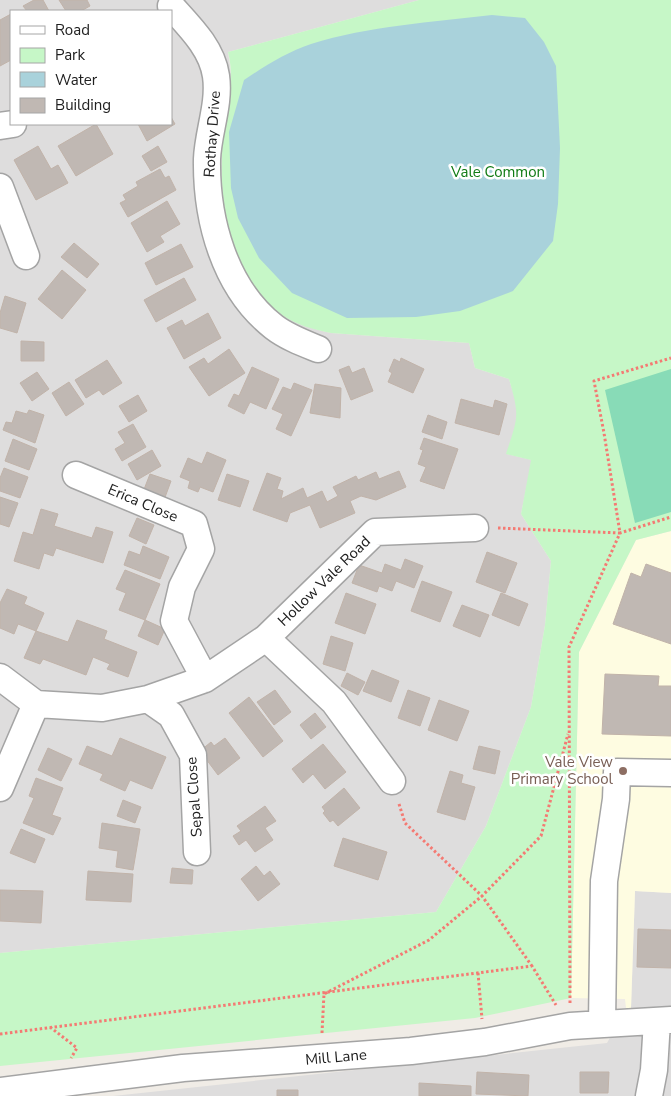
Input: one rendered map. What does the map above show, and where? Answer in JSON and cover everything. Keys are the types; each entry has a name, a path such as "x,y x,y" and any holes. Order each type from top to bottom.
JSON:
{"street":[{"name":"Rothay Drive","path":"172,6 195,32 211,58 216,76 214,116 207,158 209,202 219,247 242,292 262,317 287,336 318,349"},
{"path":"0,187 26,256"},
{"name":"Erica Close","path":"76,475 194,524 201,549 182,587 174,621 205,679"},
{"name":"Hollow Vale Road","path":"36,704 102,708 148,699 205,679 266,638 375,532 475,528"},
{"path":"266,638 334,702 392,781"},
{"path":"0,677 36,704 0,788"},
{"name":"Sepal Close","path":"148,699 171,715 193,755 197,852"},
{"path":"602,1024 604,880 616,799 617,772 671,773"},
{"path":"649,1096 664,1020"},
{"name":"Mill Lane","path":"0,1091 183,1068 322,1059 484,1042 570,1026 664,1020"}],"path":[{"path":"570,1026 569,647 620,533 594,381 671,358"},
{"path":"475,528 620,533 671,517"},
{"path":"324,994 429,940 482,896 541,836 570,728"},
{"path":"392,781 405,824 482,896 532,966 570,1026"},
{"path":"0,1034 532,966"},
{"path":"478,973 484,1042"},
{"path":"322,1059 324,994"}],"shaded area":[{"path":"0,0 419,0 228,52 232,81 229,105 283,315 318,330 331,333 469,343 475,368 509,379 518,408 518,418 507,454 532,460 521,514 551,561 545,625 531,707 486,826 436,912 0,953"},
{"name":"Vale View Primary School","path":"671,531 671,893 635,891 631,1008 626,1008 625,999 571,998 579,652 636,540"},
{"path":"635,891 671,893 671,1096 113,1096 607,1043 626,1008 631,1008"}],"green space":[{"name":"Vale Common","path":"419,0 671,0 671,531 636,540 579,652 571,998 475,1018 0,1066 0,953 436,912 486,826 531,707 545,625 551,561 521,514 531,460 506,454 516,417 515,402 509,379 475,368 469,343 331,333 293,322 263,298 249,278 237,256 224,206 222,155 231,82 228,52"},
{"path":"671,369 671,512 635,523 605,390"}],"water":[{"path":"492,15 525,18 544,42 556,66 560,148 558,204 553,241 513,291 460,311 416,317 347,318 292,293 259,258 238,218 231,188 229,132 244,80 293,51 333,38 401,25"}],"building":[{"path":"34,0 43,0 48,10 26,10 23,6"},
{"path":"59,0 87,0 90,6 83,10 65,10"},
{"path":"10,15 10,61 0,66 0,20"},
{"path":"172,119 175,124 147,141 139,125 172,125"},
{"path":"97,125 113,154 76,176 58,146"},
{"path":"38,146 51,169 58,165 68,183 36,200 14,160"},
{"path":"158,146 167,162 151,171 142,156"},
{"path":"160,169 165,178 169,176 176,190 128,217 120,203 126,200 123,195 138,186 136,182"},
{"path":"167,201 180,224 160,236 164,242 147,252 131,223"},
{"path":"74,243 99,264 87,278 61,257"},
{"path":"181,244 193,267 156,285 145,263"},
{"path":"62,270 86,290 62,319 38,299"},
{"path":"184,278 196,300 156,322 144,300"},
{"path":"5,296 26,303 17,333 0,328 0,313"},
{"path":"208,313 221,338 184,359 167,328 182,320 185,326"},
{"path":"21,341 44,342 44,361 21,361"},
{"path":"229,349 245,373 209,396 189,367 204,358 208,364"},
{"path":"401,358 424,369 413,393 388,382 392,373 389,371 394,359 400,362"},
{"path":"107,360 122,383 103,395 99,390 86,398 75,380"},
{"path":"349,366 352,373 364,368 373,391 351,400 339,370"},
{"path":"252,367 279,379 266,409 250,402 244,414 228,406 234,394 239,396"},
{"path":"37,372 49,389 32,401 20,383"},
{"path":"69,382 84,404 66,416 52,393"},
{"path":"294,383 312,390 291,436 276,429 283,414 272,409 283,387 291,390"},
{"path":"315,384 341,388 340,418 310,413"},
{"path":"138,395 147,411 129,422 119,406"},
{"path":"461,399 493,408 495,400 507,404 499,435 455,423"},
{"path":"29,410 44,415 35,443 3,430 6,422 12,423 16,411 27,414"},
{"path":"428,415 447,422 442,439 422,432"},
{"path":"133,424 146,447 122,461 115,449 125,443 118,432"},
{"path":"424,438 458,449 444,489 420,481 426,467 418,464 423,450 420,449"},
{"path":"13,439 37,449 29,470 5,461"},
{"path":"152,450 161,466 137,480 128,464"},
{"path":"207,452 226,460 213,492 200,487 198,492 188,488 190,481 180,477 188,458 202,464"},
{"path":"4,468 28,477 20,498 0,491 0,478"},
{"path":"399,471 406,487 376,500 361,496 350,501 355,513 320,528 310,505 290,513 287,522 253,510 267,473 281,478 277,489 283,491 281,499 303,488 307,498 322,491 327,502 338,496 333,487 356,476 358,480 376,472 379,479"},
{"path":"150,474 171,481 164,500 143,492"},
{"path":"227,474 249,481 240,507 218,500"},
{"path":"0,497 18,503 9,527 0,524"},
{"path":"41,509 58,514 54,526 92,538 96,527 113,532 103,563 56,548 53,556 44,553 39,569 14,561 23,532 33,535"},
{"path":"137,518 154,525 146,544 129,536"},
{"path":"143,546 169,557 160,579 124,565 129,551 140,555"},
{"path":"487,552 517,563 505,593 476,582"},
{"path":"405,559 423,566 414,588 396,581 392,591 379,586 377,592 352,583 359,565 382,573 385,564 401,570"},
{"path":"646,564 671,573 671,644 613,624 631,573 641,577"},
{"path":"125,570 160,584 145,620 119,610 126,593 116,589"},
{"path":"422,581 452,592 440,622 411,611"},
{"path":"7,589 27,597 24,604 44,613 36,631 18,624 14,634 0,628 0,603"},
{"path":"346,593 376,604 365,634 335,623"},
{"path":"501,593 528,604 519,626 492,615"},
{"path":"462,605 489,615 480,637 453,626"},
{"path":"77,620 107,631 104,639 137,652 128,677 107,669 110,664 93,657 86,675 43,659 40,664 24,658 36,631 68,642"},
{"path":"145,620 165,629 158,645 138,636"},
{"path":"331,636 353,643 345,671 323,664"},
{"path":"372,670 399,681 391,702 363,691"},
{"path":"347,673 365,682 358,695 341,686"},
{"path":"605,674 659,676 658,686 671,686 671,736 602,734"},
{"path":"275,690 291,712 274,725 257,702"},
{"path":"408,690 430,698 420,726 398,718"},
{"path":"249,697 283,741 263,757 229,713"},
{"path":"439,700 469,711 457,741 428,730"},
{"path":"315,713 326,727 311,739 300,725"},
{"path":"120,738 166,757 152,789 130,780 125,791 100,780 103,774 79,764 87,746 112,756"},
{"path":"225,738 240,758 218,775 200,751 211,742 214,746"},
{"path":"323,744 346,772 325,789 313,774 303,783 292,769"},
{"path":"479,746 500,751 495,774 473,769"},
{"path":"48,748 72,759 61,781 38,770"},
{"path":"450,771 463,775 461,783 475,787 465,820 437,812"},
{"path":"36,778 63,788 52,815 61,818 53,835 23,823 34,798 29,796"},
{"path":"344,788 360,808 338,826 333,820 330,822 323,813 325,811 322,807"},
{"path":"123,800 141,807 135,823 117,816"},
{"path":"265,806 276,821 265,828 273,840 255,852 246,840 239,845 233,836 241,831 237,826"},
{"path":"102,823 140,829 133,870 116,867 118,851 99,848"},
{"path":"21,829 45,839 35,863 10,853"},
{"path":"343,838 387,852 378,880 334,866"},
{"path":"256,866 264,876 270,871 280,884 258,901 241,879"},
{"path":"172,868 193,870 192,884 170,883"},
{"path":"88,871 133,874 131,902 86,900"},
{"path":"0,890 43,891 41,923 0,921"},
{"path":"638,929 671,930 671,968 637,967"},
{"path":"477,1072 529,1075 528,1096 476,1094"},
{"path":"580,1072 609,1072 608,1093 580,1093"},
{"path":"419,1083 471,1086 471,1096 419,1096"},
{"path":"277,1090 298,1090 298,1096 277,1096"}],"place":[{"name":"Vale View Primary School","path":"623,771"}]}
